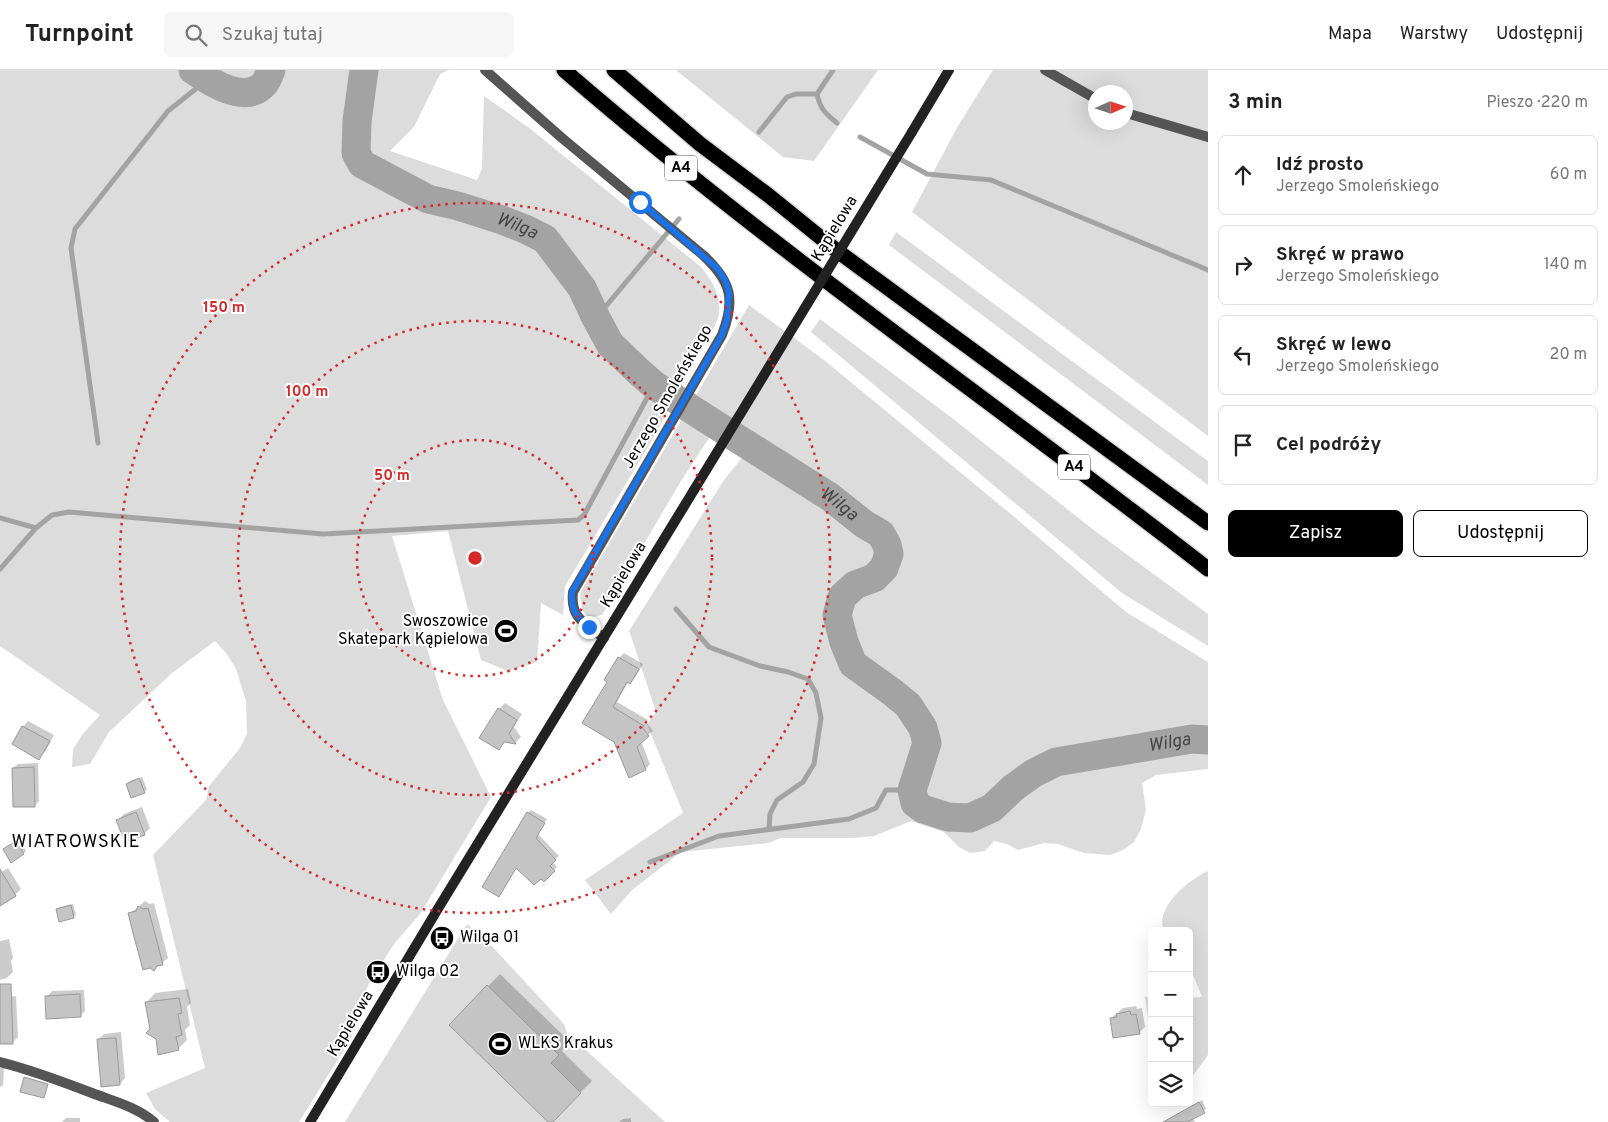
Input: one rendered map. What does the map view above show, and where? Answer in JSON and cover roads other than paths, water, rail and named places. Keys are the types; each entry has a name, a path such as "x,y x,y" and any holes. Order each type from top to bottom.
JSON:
{"highway":[{"name":"A4","path":"564,70 666,157 1208,569"},
{"name":"A4","path":"614,70 700,144 768,194 836,250 1208,523"}],"street":[{"name":"Jerzego Smoleńskiego","path":"485,70 562,138 717,268 726,282 729,293 727,320 722,335 572,592 572,603 575,613 580,620 604,638"},
{"name":"Kąpielowa","path":"310,1122 949,70"},
{"path":"1045,70 1088,94"},
{"path":"1133,115 1208,137"},
{"path":"0,1062 29,1069 127,1106 147,1115 154,1122"}],"waterway":[{"name":"Wilga","path":"193,70 218,85 238,92 256,90 264,84 271,70"},
{"name":"Wilga","path":"364,70 357,121 356,153 362,164 428,199 502,220 545,239 582,288 610,344 638,371 654,385 830,497 864,524 881,534 889,554 884,568 874,578 855,585 842,597 837,615 844,642 853,664 908,705 923,728 927,743 912,790 915,803 923,809 948,817 970,818 992,808 1013,788 1034,773 1056,762 1192,739 1208,740"},
{"path":"833,70 817,94 824,111 837,123"},
{"path":"98,443 71,248 75,229 168,111 207,80"},
{"path":"759,132 787,97 796,94 817,94"},
{"path":"860,137 927,174 991,180 1208,270"},
{"path":"596,318 679,219"},
{"path":"0,569 36,528 52,515 69,512 323,534 578,520 584,515 654,385"},
{"path":"0,518 36,528"},
{"path":"676,609 709,647 760,666 788,672 808,679 816,693 821,718 814,764 803,782 777,800 770,814 769,829"},
{"path":"650,862 719,836 849,819 876,808 886,790 912,790"}],"place":[{"name":"Swoszowice Skatepark Kąpielowa","path":"506,631"},
{"name":"Wilga 01","path":"442,938"},
{"name":"Wilga 02","path":"378,972"},
{"name":"WLKS Krakus","path":"500,1044"}],"district":[{"name":"WIATROWSKIE","path":"76,842"}]}
